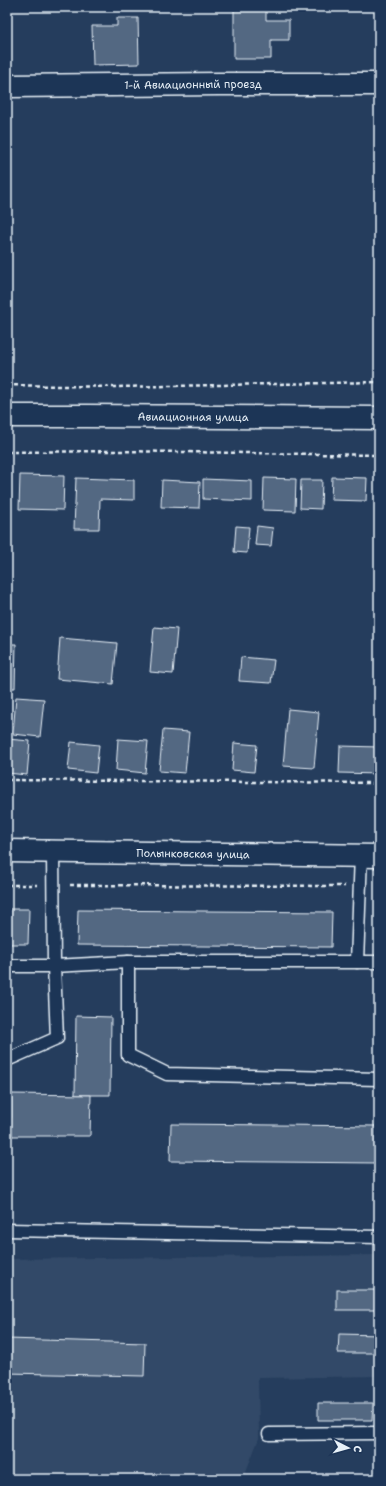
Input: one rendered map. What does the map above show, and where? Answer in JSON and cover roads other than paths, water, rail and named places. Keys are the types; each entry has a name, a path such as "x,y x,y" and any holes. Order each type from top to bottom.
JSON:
{"street":[{"name":"1-й Авиационный проезд","path":"7,86 379,84"},
{"name":"Авиационная улица","path":"7,416 379,418"},
{"name":"Полынковская улица","path":"7,851 53,850 370,855"}],"lane":[{"path":"7,1060 57,1038 54,966 53,850"},
{"path":"358,962 370,855"},
{"path":"128,962 128,1055 167,1074 379,1079"},
{"path":"7,966 54,966 128,962 379,962"},
{"path":"7,1230 379,1237"},
{"path":"269,1434 379,1433"}]}
